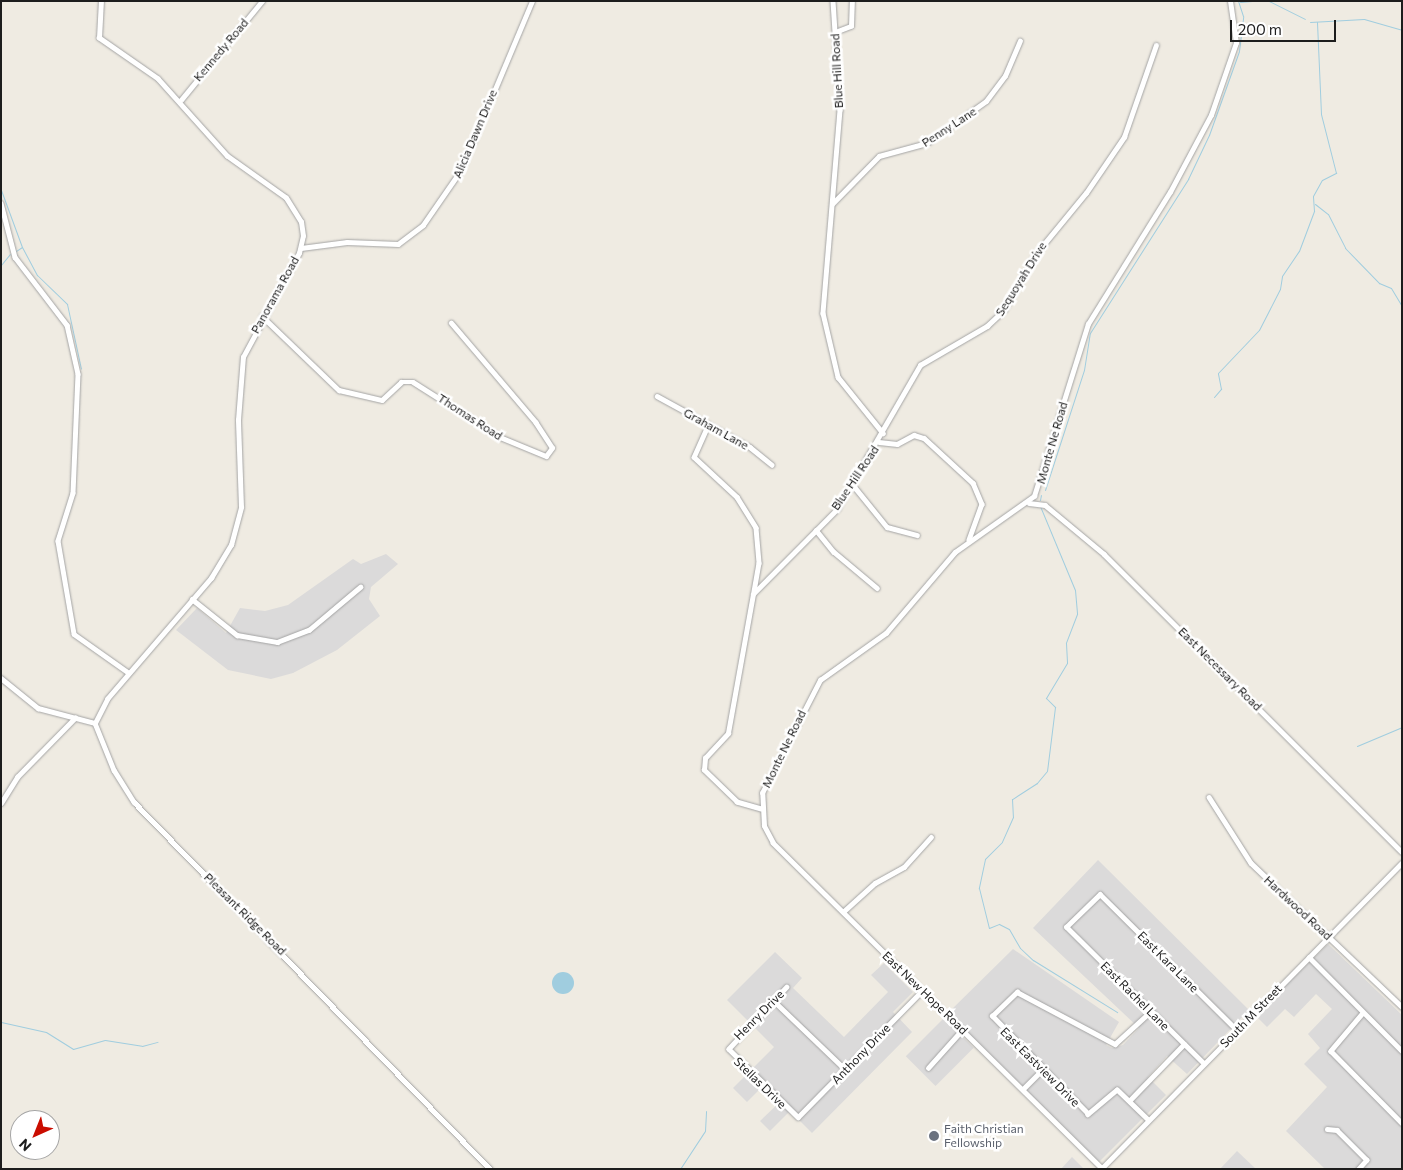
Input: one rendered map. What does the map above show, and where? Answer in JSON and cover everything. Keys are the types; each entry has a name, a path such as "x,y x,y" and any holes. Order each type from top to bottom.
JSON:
{"street":[{"name":"Panorama Road","path":"95,723 101,708 222,562 238,526 239,378 243,358 262,316 301,248 301,222 294,207 227,156 181,100 158,79 99,38 101,1"},
{"name":"Kennedy Road","path":"181,100 262,1"},
{"name":"Alicia Dawn Drive","path":"301,248 346,242 398,244 430,217 461,170 532,1"},
{"name":"Blue Hill Road","path":"753,594 816,530 853,486 884,433 843,386 828,344 822,298 840,110 833,1"},
{"path":"835,32 851,26 852,1"},
{"name":"Monte Ne Road","path":"761,810 766,779 820,680 886,633 970,540 1028,503 1048,464 1088,324 1170,192 1211,115 1236,43 1230,1"},
{"name":"Penny Lane","path":"832,204 879,156 927,143 982,105 1000,84 1020,41"},
{"name":"Sequoyah Drive","path":"884,433 920,365 997,319 1038,249 1096,180 1129,127 1156,45"},
{"path":"1,203 15,258 68,325 78,374 73,493 58,541 74,634 129,673"},
{"name":"Thomas Road","path":"262,316 338,390 382,400 401,382 413,382 500,437 546,456 552,448 536,423 451,324"},
{"name":"Graham Lane","path":"657,396 708,426 750,447 772,465"},
{"path":"708,426 694,457 737,497 756,528 759,563 728,733 705,758 704,770 737,802 761,810"},
{"path":"879,442 897,444 914,435 924,438 973,483 982,504 970,540"},
{"path":"853,486 887,527 917,535"},
{"name":"East Necessary Road","path":"1028,503 1045,506 1104,554 1402,852"},
{"path":"816,530 834,552 878,588"},
{"path":"192,599 238,636 276,642 309,630 360,587"},
{"path":"1,678 38,708 95,723"},
{"path":"1,803 17,777 75,718"},
{"name":"Pleasant Ridge Road","path":"95,723 114,770 134,802 490,1169"},
{"name":"Hardwood Road","path":"1209,797 1252,863 1402,1007"},
{"name":"East New Hope Road","path":"761,810 773,843 1102,1169"},
{"path":"843,912 874,883 904,867 931,837"},
{"name":"South M Street","path":"1102,1169 1310,957 1328,936 1402,863"},
{"name":"East Rachel Lane","path":"1100,894 1066,927 1204,1064"},
{"name":"East Kara Lane","path":"1100,894 1237,1030"},
{"path":"1310,957 1402,1051"},
{"name":"Henry Drive","path":"730,1044 787,987"},
{"name":"Anthony Drive","path":"798,1117 922,991"},
{"name":"East Eastview Drive","path":"1129,1101 1117,1090 1088,1114 993,1020 994,1013 1017,992 1115,1044 1151,1011"},
{"path":"773,1000 846,1070"},
{"path":"1363,1012 1330,1046 1335,1056 1402,1123"},
{"path":"928,1068 962,1030"},
{"name":"Stellas Drive","path":"730,1044 731,1054 798,1117"},
{"path":"1148,1120 1129,1101 1184,1044"},
{"path":"1023,1089 1042,1070"},
{"path":"1327,1129 1336,1130 1367,1160 1359,1169"}],"shaded area":[{"path":"386,554 398,564 371,587 369,599 380,616 337,650 293,673 271,679 228,670 176,630 197,608 226,633 240,608 265,611 288,605 353,559 361,564"},
{"path":"1098,860 1249,1010 1187,1074 1167,1056 1148,1077 1166,1095 1099,1162 948,1013 1013,949 1119,1022 1106,1045 1112,1048 1123,1045 1139,1028 1033,928"},
{"path":"1328,944 1402,1015 1402,1169 1325,1169 1286,1131 1327,1087 1304,1064 1320,1048 1308,1034 1332,1009 1316,994 1294,1017 1285,1009 1267,1027 1255,1015"},
{"path":"775,952 802,978 793,988 844,1037 888,992 871,975 884,963 913,992 893,1012 912,1032 812,1133 790,1111 770,1131 760,1121 781,1101 765,1084 747,1102 733,1088 774,1047 727,1000"},
{"path":"944,1018 974,1048 936,1086 906,1056"},
{"path":"1237,1151 1256,1169 1220,1169"},
{"path":"1072,1157 1084,1169 1061,1169"}],"water":[{"path":"559,972 567,972 574,979 574,987 567,994 559,994 552,987 552,979"}],"waterway":[{"path":"1045,490 1084,370 1090,333 1188,179 1209,135 1239,51 1243,16 1238,1"},
{"path":"1240,2 1252,1"},
{"path":"1269,1 1305,19"},
{"path":"1310,22 1364,19 1402,30"},
{"path":"1214,397 1221,389 1218,373 1259,330 1280,289 1282,276 1299,251 1314,211 1313,196 1322,180 1336,173 1321,114 1317,22"},
{"path":"1,190 22,247 16,251"},
{"path":"1315,204 1328,214 1345,248 1379,283 1391,288 1402,306"},
{"path":"22,247 37,275 67,304 81,369"},
{"path":"1,265 10,254"},
{"path":"1040,500 1041,495"},
{"path":"1040,506 1075,590 1077,614 1066,643 1067,663 1046,698 1055,707 1047,771 1037,783 1012,799 1013,817 1002,842 985,859 979,888 989,928 999,924 1009,929 1020,948 1033,960 1117,1012"},
{"path":"1357,746 1402,727"},
{"path":"1,1022 46,1032 73,1049 105,1040 142,1046 157,1042"},
{"path":"680,1169 705,1131 706,1111"}],"place":[{"name":"Faith Christian Fellowship","path":"934,1136"}]}
